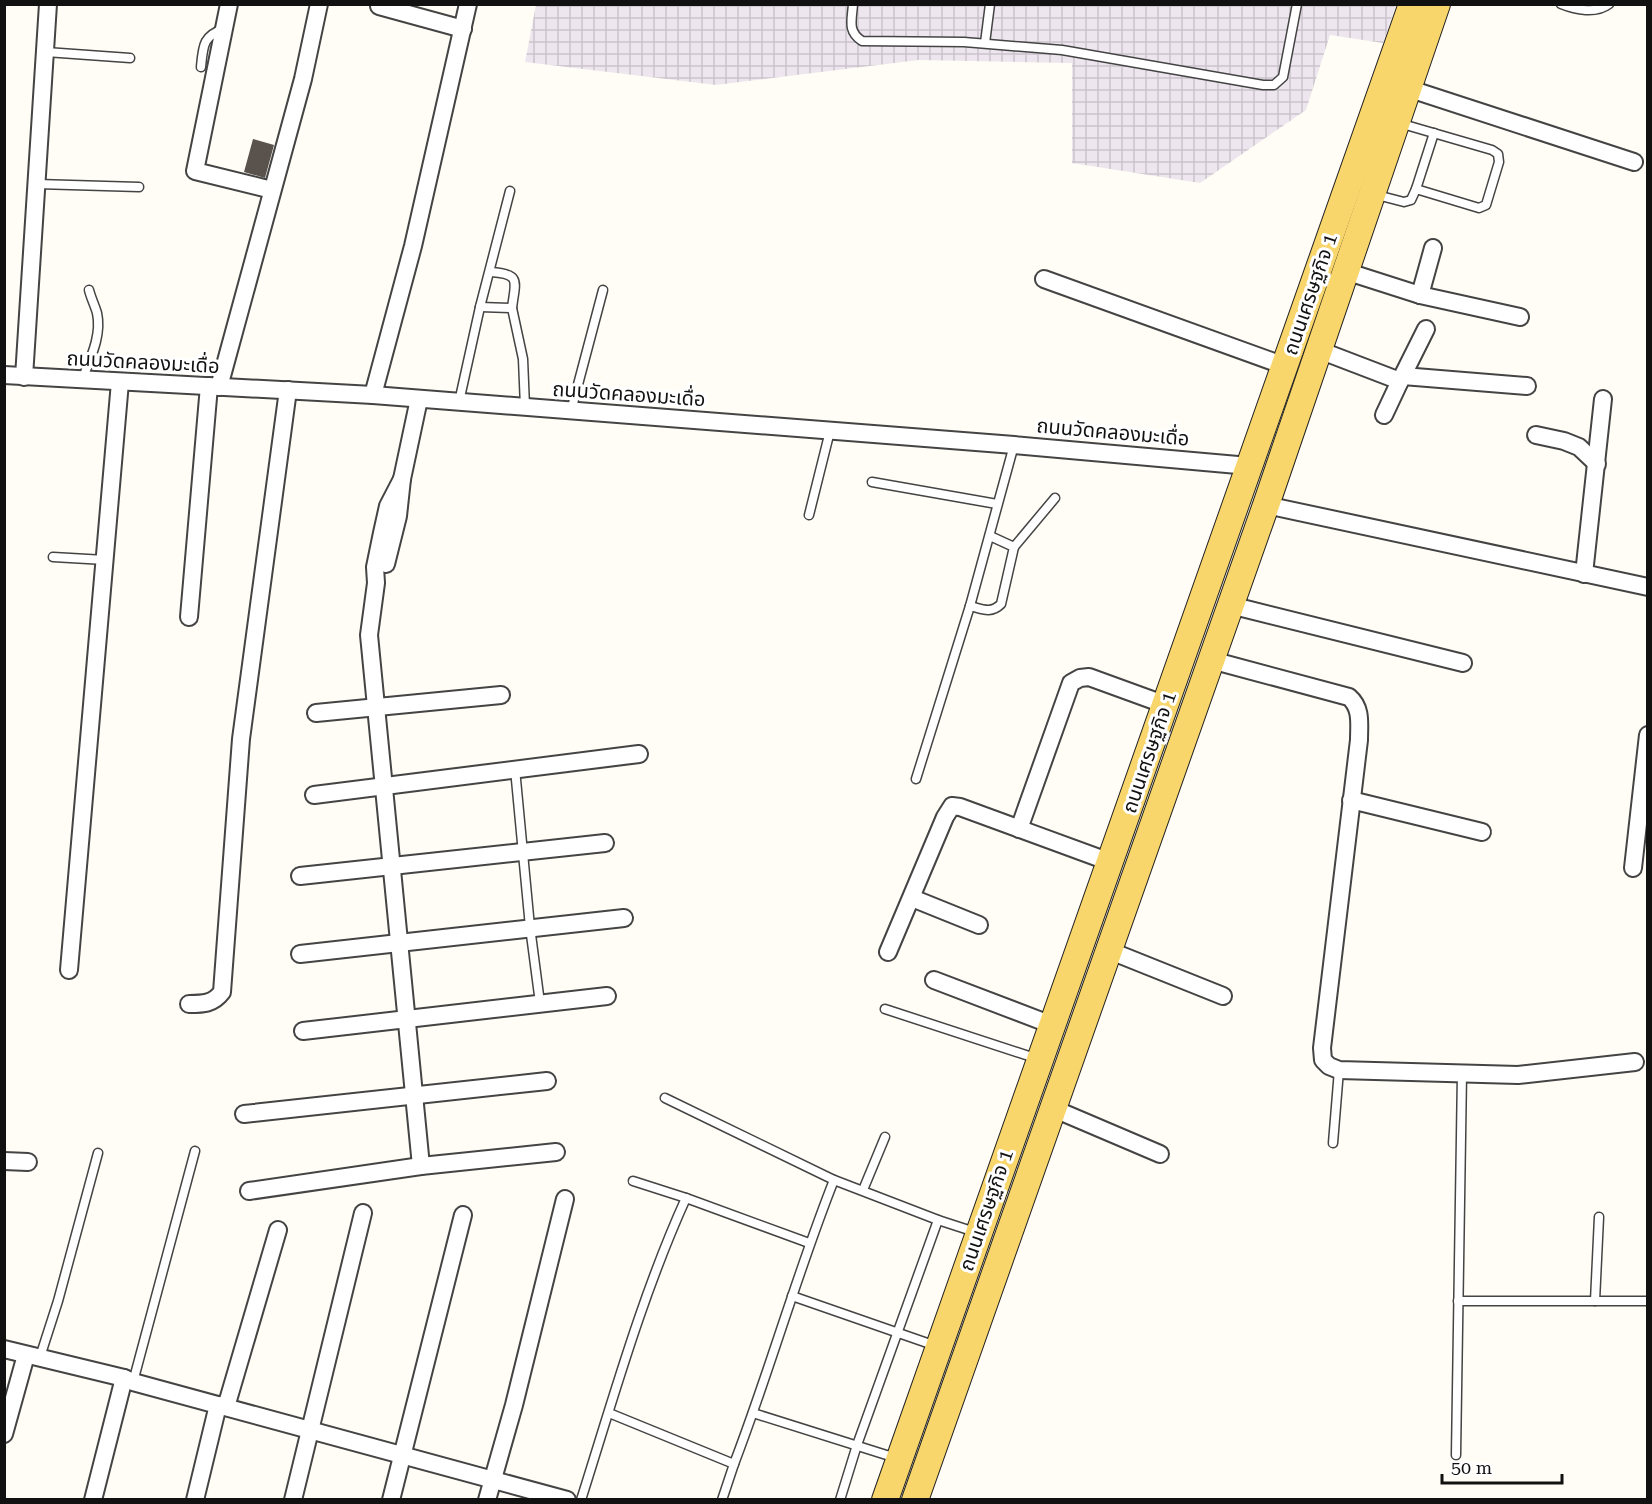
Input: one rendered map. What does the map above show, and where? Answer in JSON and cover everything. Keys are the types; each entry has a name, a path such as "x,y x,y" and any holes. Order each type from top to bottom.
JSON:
{"main road":[{"name":"ถนนเศรษฐกิจ 1","path":"885,1500 1412,4"},
{"name":"ถนนเศรษฐกิจ 1","path":"915,1500 1266,505 1437,4"}],"street":[{"path":"24,377 48,4"},
{"path":"230,4 195,171 272,190"},
{"path":"189,617 214,386 303,79 319,4"},
{"path":"373,395 413,246 468,4"},
{"path":"379,6 463,29"},
{"path":"1407,88 1634,162"},
{"path":"1420,295 1432,248"},
{"path":"1345,271 1420,295 1521,317"},
{"path":"1044,279 1285,366"},
{"path":"1384,415 1426,329"},
{"path":"1318,350 1401,378 1527,386"},
{"name":"ถนนวัดคลองมะเดื่อ","path":"4,375 373,395 1014,445 1249,466"},
{"path":"69,970 120,382"},
{"path":"189,1004 207,1003 217,999 222,992 241,739 288,390"},
{"path":"419,399 402,479 388,506 375,567 376,583 369,635 421,1166"},
{"path":"1584,574 1604,399"},
{"path":"1536,435 1579,447 1597,464"},
{"path":"1266,505 1647,587"},
{"path":"1230,605 1462,663"},
{"path":"1211,660 1349,697 1355,702 1359,715 1359,740 1322,1048 1323,1060 1329,1066 1339,1070 1518,1074 1635,1062"},
{"path":"1019,829 1071,684 1080,678 1089,677 1166,705"},
{"path":"316,713 501,695"},
{"path":"1633,868 1647,741"},
{"path":"315,795 639,754"},
{"path":"1351,800 1482,832"},
{"path":"888,952 945,817 952,806 1110,862"},
{"path":"300,876 605,843"},
{"path":"912,898 979,925"},
{"path":"300,954 624,918"},
{"path":"1108,950 1223,996"},
{"path":"934,980 1052,1025"},
{"path":"303,1031 607,996"},
{"path":"244,1114 548,1081"},
{"path":"1052,1108 1160,1154"},
{"path":"249,1191 421,1166 556,1152"},
{"path":"4,1161 28,1162"},
{"path":"487,1500 514,1405 565,1199"},
{"path":"293,1500 363,1213"},
{"path":"391,1500 463,1215"},
{"path":"195,1500 222,1406 278,1230"},
{"path":"4,1349 128,1380 567,1500"},
{"path":"4,1434 33,1356"},
{"path":"93,1500 128,1380"}],"lane":[{"path":"853,4 851,28 854,36 862,40 985,43 1062,50 1263,85 1274,85 1283,77 1297,4"},
{"path":"985,43 990,4"},
{"path":"1561,4 1574,10 1602,10 1609,4"},
{"path":"201,67 203,46 207,38 225,28"},
{"path":"46,52 130,58"},
{"path":"1396,123 1498,154 1498,162 1486,205 1479,208 1416,189"},
{"path":"1372,194 1404,202 1411,200 1434,133"},
{"path":"37,184 139,187"},
{"path":"459,402 480,307 491,272 510,191"},
{"path":"491,272 508,273 515,281 512,308 523,359 525,408"},
{"path":"82,380 96,343 98,327 97,313 89,290"},
{"path":"571,411 603,290"},
{"path":"480,307 512,308"},
{"path":"809,515 830,431"},
{"path":"916,779 970,606 1014,445"},
{"path":"872,482 997,504"},
{"path":"970,606 988,611 1001,604 1014,547 1055,498"},
{"path":"990,536 1014,547"},
{"path":"53,557 105,560"},
{"path":"515,769 530,927 540,1003"},
{"path":"885,1009 1040,1059"},
{"path":"1333,1143 1339,1070"},
{"path":"1456,1455 1462,1073"},
{"path":"665,1098 834,1180 978,1233"},
{"path":"863,1190 885,1137"},
{"path":"128,1380 195,1151"},
{"path":"33,1356 58,1301 98,1153"},
{"path":"722,1500 809,1244 834,1180"},
{"path":"633,1181 686,1198 809,1244"},
{"path":"581,1500 662,1256 686,1198"},
{"path":"1595,1301 1599,1217"},
{"path":"840,1500 938,1220"},
{"path":"792,1296 938,1347"},
{"path":"1458,1301 1647,1301"},
{"path":"609,1413 734,1464"},
{"path":"753,1413 899,1459"}],"shaded area":[{"path":"536,5 1396,5 1383,43 1330,35 1306,110 1200,183 1072,163 1072,63 919,60 716,85 525,62"}],"building":[{"path":"253,139 274,145 265,178 244,172"}]}
